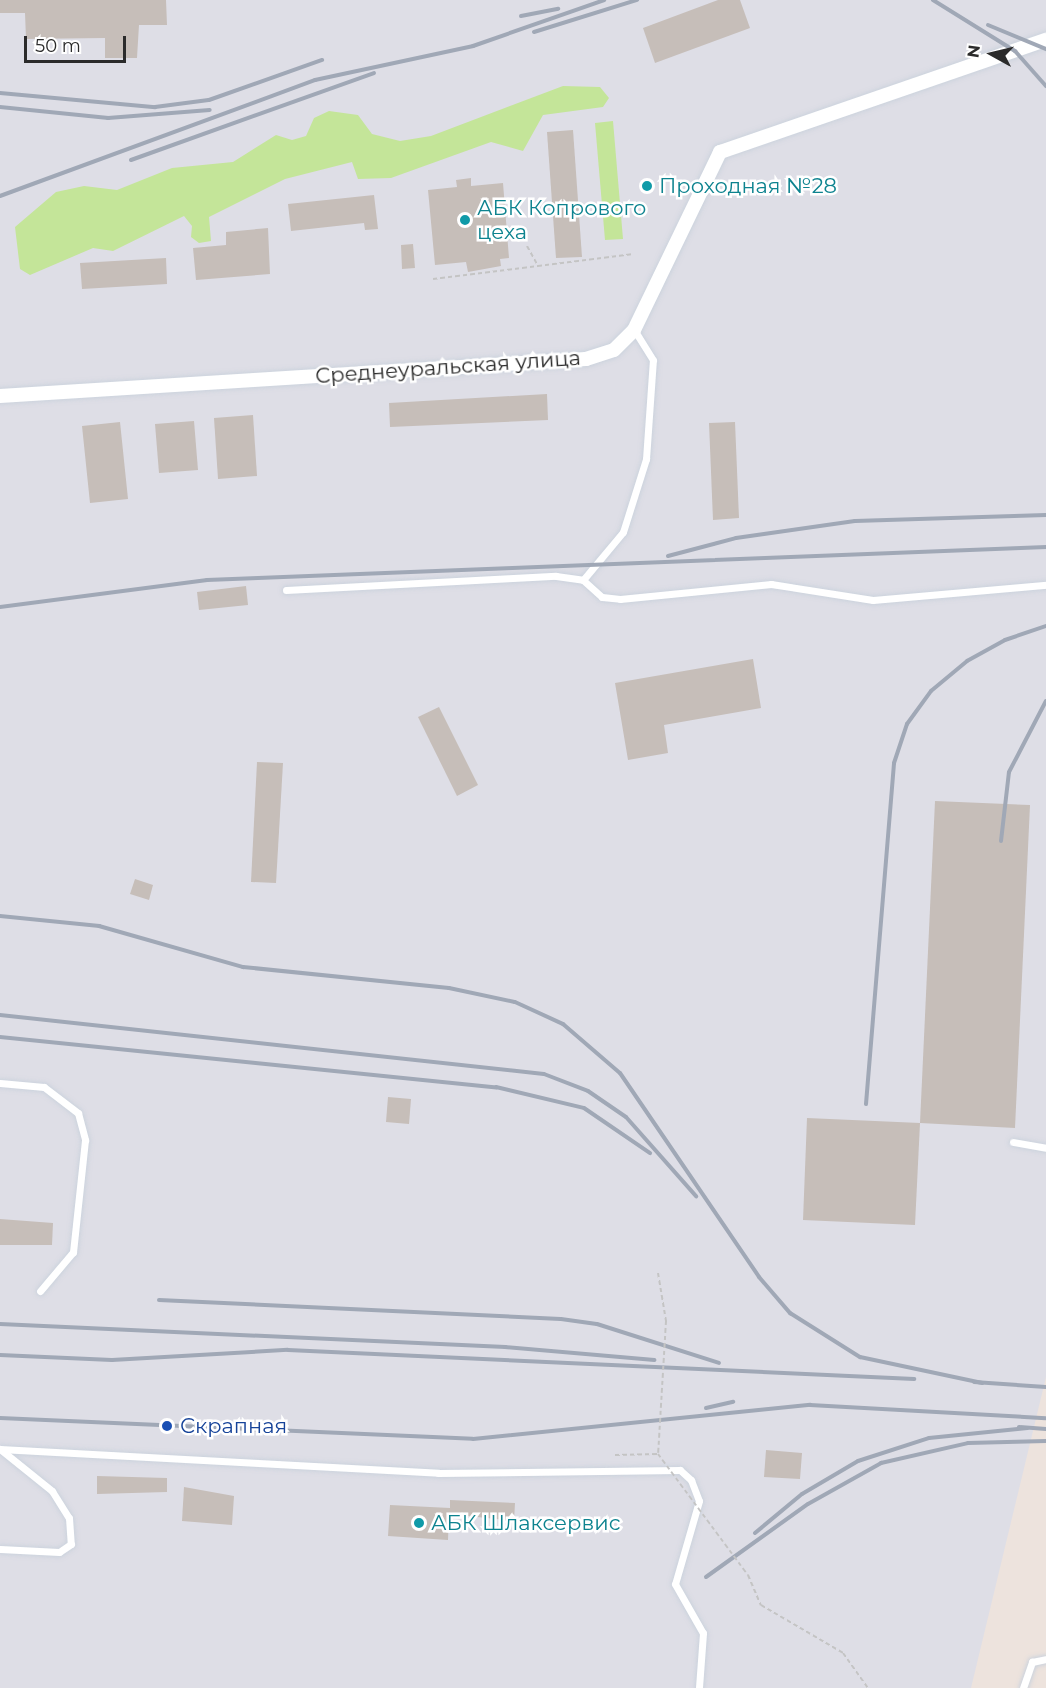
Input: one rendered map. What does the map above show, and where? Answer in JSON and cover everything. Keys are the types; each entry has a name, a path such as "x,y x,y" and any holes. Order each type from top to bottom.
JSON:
{"street":[{"name":"Среднеуральская улица","path":"0,396 586,359 614,350 634,330 720,152 1046,40"}],"lane":[{"path":"583,580 623,532 646,459 653,360 634,330"},
{"path":"286,590 556,576 583,580 602,597 620,599 771,584 873,600 1046,585"},
{"path":"0,1083 44,1087 78,1113 85,1140 73,1252 40,1291"},
{"path":"1013,1142 1046,1148"},
{"path":"0,1449 52,1491 69,1518 70,1544 59,1552 0,1549"},
{"path":"0,1449 438,1473 680,1470 691,1480 699,1501 675,1584 703,1633 699,1688"},
{"path":"1023,1688 1032,1662 1046,1659"}],"path":[{"path":"527,246 538,266"},
{"path":"433,279 633,254"},
{"path":"658,1273 666,1321 658,1454 748,1575 760,1605 843,1653 868,1688"},
{"path":"615,1455 658,1454"}],"shaded area":[{"path":"0,0 1046,0 1046,1377 971,1688 0,1688"}],"green space":[{"path":"563,86 600,87 609,98 603,107 543,115 523,151 491,142 391,178 358,179 352,162 285,179 209,217 211,241 199,243 191,237 192,226 184,216 113,251 93,248 30,275 20,269 15,227 56,192 84,186 117,190 172,168 233,162 276,135 292,140 306,136 314,118 329,111 358,115 372,134 400,141 431,136"},
{"path":"613,121 623,239 605,240 595,123"}],"building":[{"path":"0,0 166,0 167,25 139,25 137,58 105,58 105,38 26,39 25,13 0,13"},
{"path":"718,0 740,0 750,28 655,63 643,28"},
{"path":"573,130 582,257 556,258 547,132"},
{"name":"АБК Копрового цеха","path":"471,178 471,186 503,183 509,258 500,259 501,266 468,272 466,262 435,265 428,190 457,187 456,180"},
{"path":"374,195 378,229 365,230 364,223 291,231 288,204"},
{"path":"268,228 270,274 196,280 193,248 226,245 226,232"},
{"path":"413,244 415,268 402,269 401,245"},
{"path":"166,258 167,284 82,289 80,263"},
{"path":"547,394 548,420 390,427 389,403"},
{"path":"253,415 257,476 218,479 214,418"},
{"path":"194,421 198,470 159,473 155,424"},
{"path":"120,422 128,499 90,503 82,426"},
{"path":"735,422 739,518 713,520 709,423"},
{"path":"246,586 248,605 199,610 197,592"},
{"path":"753,659 761,708 664,725 668,753 628,760 615,683"},
{"path":"439,707 478,785 457,796 418,717"},
{"path":"257,762 283,763 276,883 251,882"},
{"path":"935,801 1030,805 1015,1128 920,1123"},
{"path":"135,879 153,885 149,900 130,894"},
{"path":"388,1097 411,1099 409,1124 386,1122"},
{"path":"807,1118 920,1123 915,1225 803,1220"},
{"path":"0,1219 53,1223 52,1245 0,1245"},
{"path":"766,1450 802,1453 800,1479 764,1477"},
{"path":"97,1476 167,1478 167,1492 97,1494"},
{"path":"184,1487 234,1496 232,1525 182,1521"},
{"name":"АБК Шлаксервис","path":"450,1500 515,1503 514,1521 449,1514 448,1540 388,1536 390,1505 450,1508"}],"railway":[{"path":"0,196 315,80 473,46 604,0"},
{"path":"534,32 637,0"},
{"path":"933,0 1015,51 1046,86"},
{"path":"521,16 558,9"},
{"path":"988,25 1046,49"},
{"path":"0,93 155,107 209,100 322,60"},
{"path":"131,160 374,73"},
{"path":"0,107 108,118 210,110"},
{"path":"668,556 736,538 855,521 1046,515"},
{"path":"0,607 207,580 1046,547"},
{"path":"866,1104 894,763 907,724 931,691 967,661 1005,640 1046,626"},
{"path":"1001,841 1009,772 1046,701"},
{"path":"0,916 99,926 243,967 449,988 515,1002 563,1024 620,1073 759,1277 790,1313 860,1357 982,1383"},
{"path":"0,1015 544,1074 588,1091 626,1117 696,1196"},
{"path":"0,1037 496,1087 584,1108 650,1153"},
{"path":"159,1300 561,1319 597,1324 719,1363"},
{"path":"0,1324 505,1347 654,1360"},
{"path":"0,1355 112,1360 288,1350 914,1379"},
{"path":"974,1382 1046,1387"},
{"path":"706,1408 733,1402"},
{"path":"0,1418 473,1439 810,1405 1046,1418"},
{"path":"1019,1427 1046,1429"},
{"path":"755,1533 802,1494 858,1461 929,1438 1027,1428"},
{"path":"706,1577 808,1504 881,1463 968,1443 1046,1441"}],"place":[{"name":"Проходная №28","path":"647,186"},
{"name":"АБК Копрового цеха","path":"465,220"},
{"name":"Скрапная","path":"167,1426"},
{"name":"АБК Шлаксервис","path":"419,1523"}]}
